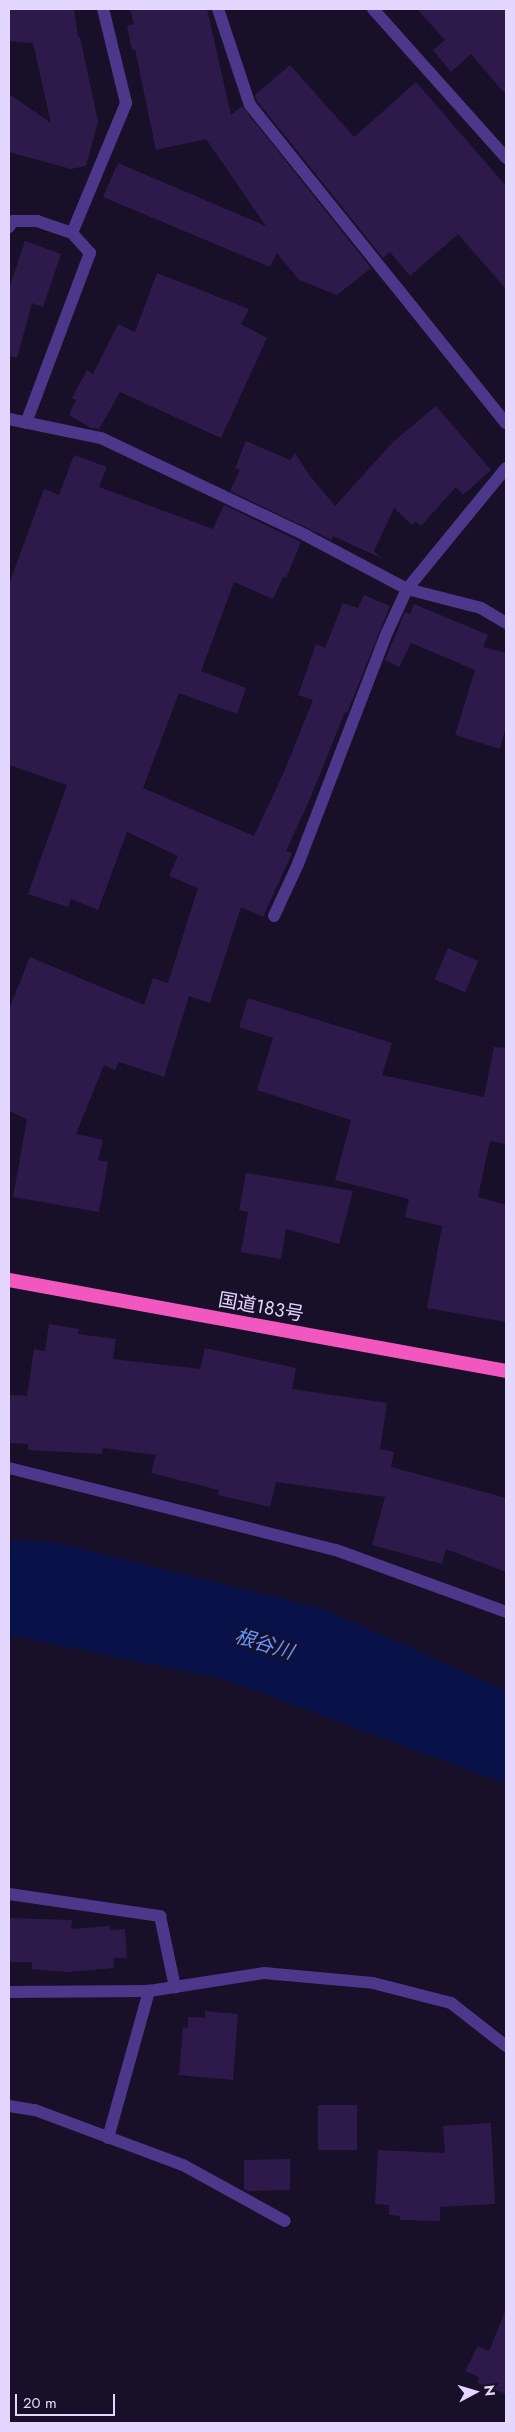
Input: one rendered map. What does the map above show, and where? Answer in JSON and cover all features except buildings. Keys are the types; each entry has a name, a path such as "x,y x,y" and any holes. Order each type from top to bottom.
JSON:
{"highway":[{"name":"国道183号","path":"9,1280 506,1371"}],"street":[{"path":"72,233 126,103 103,9"},
{"path":"218,9 250,105 506,423"},
{"path":"373,9 506,158"},
{"path":"9,227 13,221 37,221 72,233 90,252 26,423"},
{"path":"9,420 101,438 305,535 407,590 481,608 506,623"},
{"path":"274,916 298,864 385,637 407,590 506,468"},
{"path":"9,1468 336,1550 506,1612"},
{"path":"9,1894 160,1916 175,1987"},
{"path":"9,1992 149,1991 264,1973 373,1983 451,2002 506,2046"},
{"path":"108,2138 149,1991"},
{"path":"9,2106 35,2110 183,2165 285,2220"}],"water":[{"name":"根谷川","path":"9,1540 54,1542 327,1610 506,1691 506,1784 224,1679 9,1635"}]}
